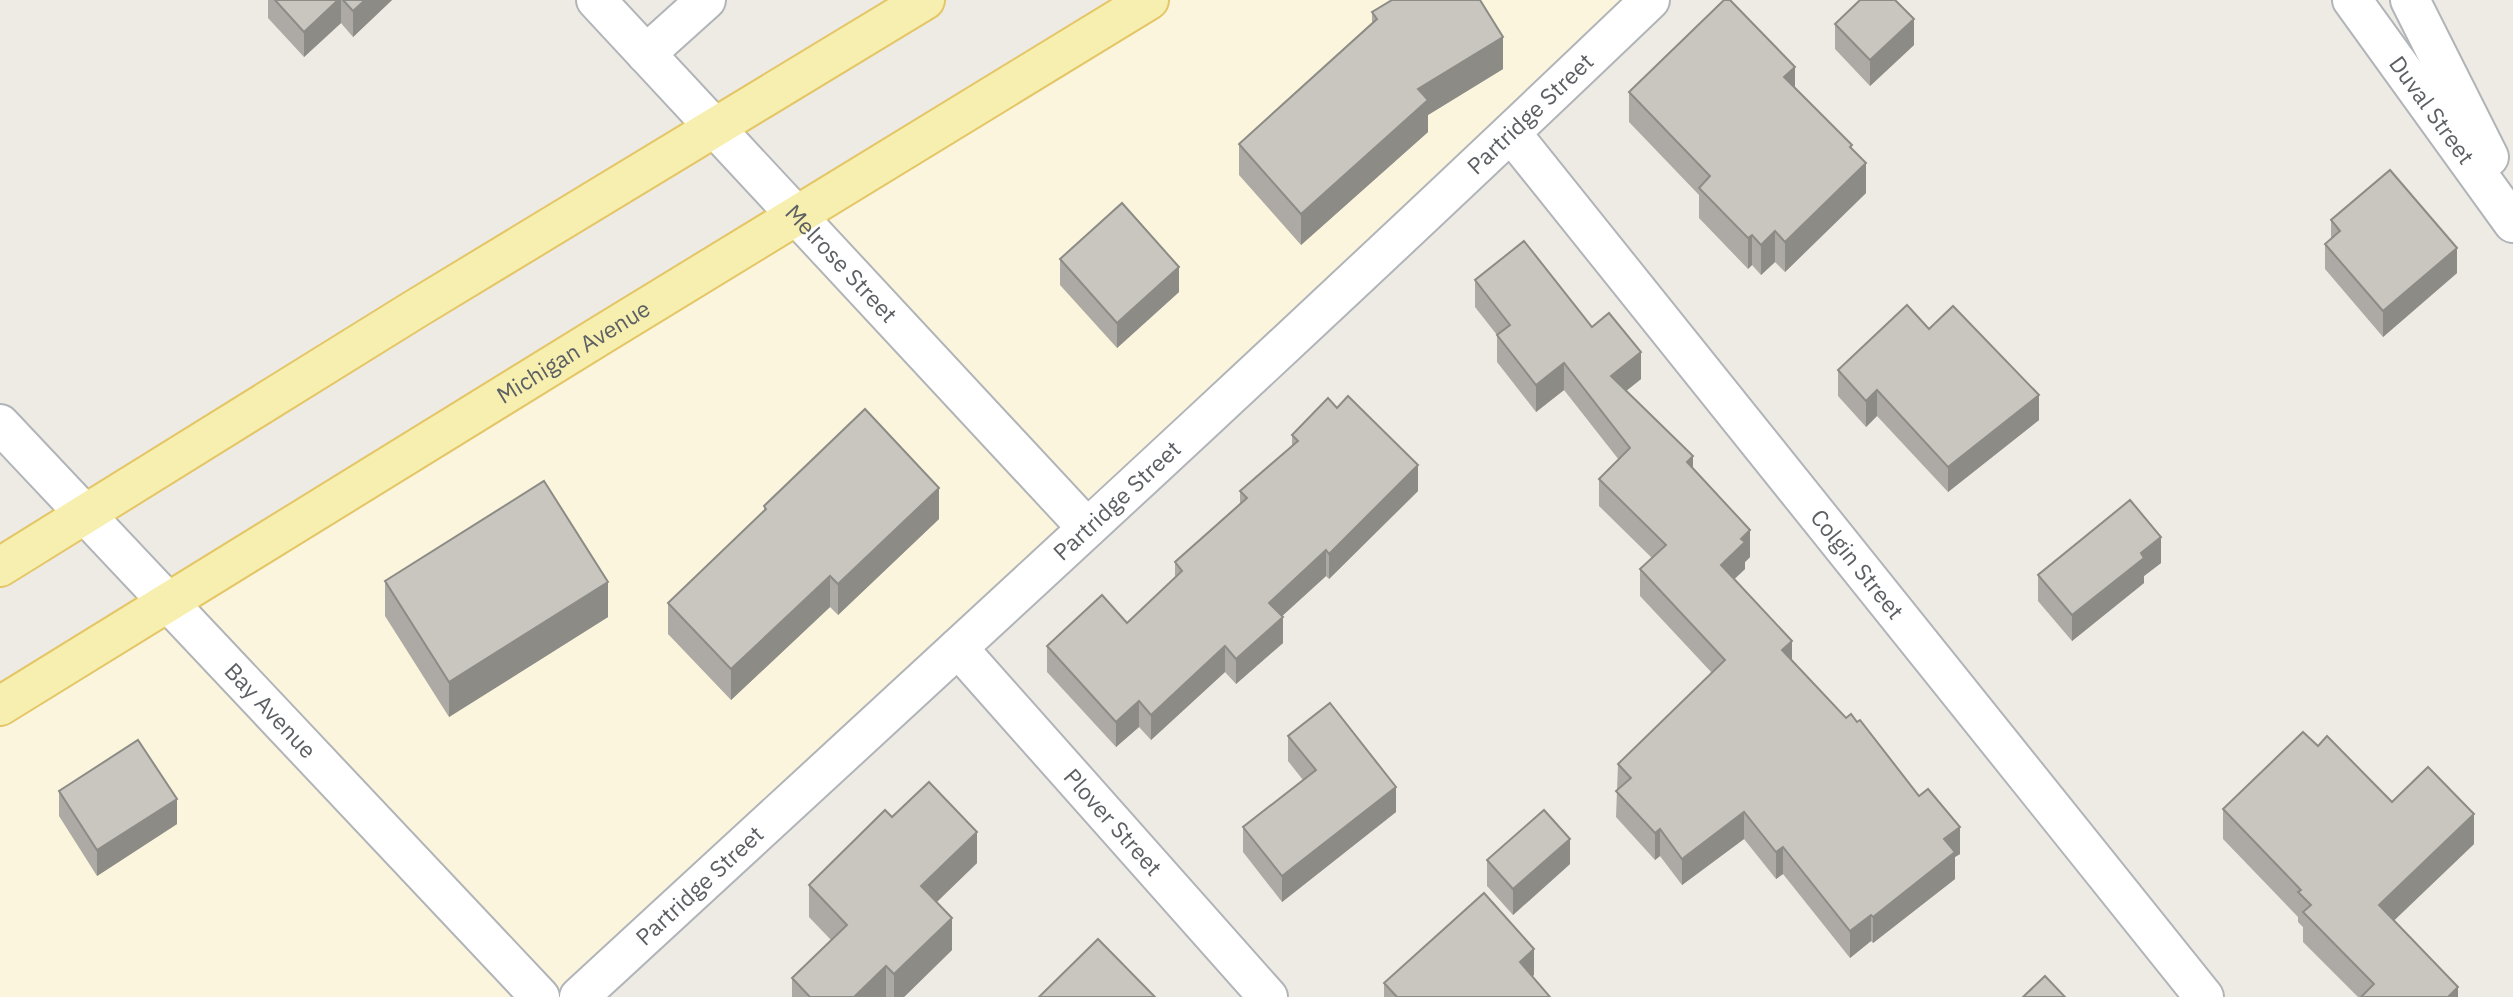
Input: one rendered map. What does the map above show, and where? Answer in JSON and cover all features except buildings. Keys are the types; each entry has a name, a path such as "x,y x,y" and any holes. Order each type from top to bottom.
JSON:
{"main road":[{"path":"0,567 925,0"},
{"name":"Michigan Avenue","path":"0,706 795,215 1149,0"}],"street":[{"name":"Melrose Street","path":"596,0 1087,528"},
{"path":"646,54 706,0"},
{"name":"Partridge Street","path":"579,997 1087,528 1650,0"},
{"name":"Duval Street","path":"2352,0 2513,223"},
{"name":"Duval Street","path":"2410,0 2513,206"},
{"name":"Colgin Street","path":"1511,133 2204,997"},
{"name":"Bay Avenue","path":"0,424 540,997"},
{"name":"Plover Street","path":"958,648 1268,997"}],"shaded area":[{"path":"1152,0 1645,0 580,997 0,997 0,707"}]}
